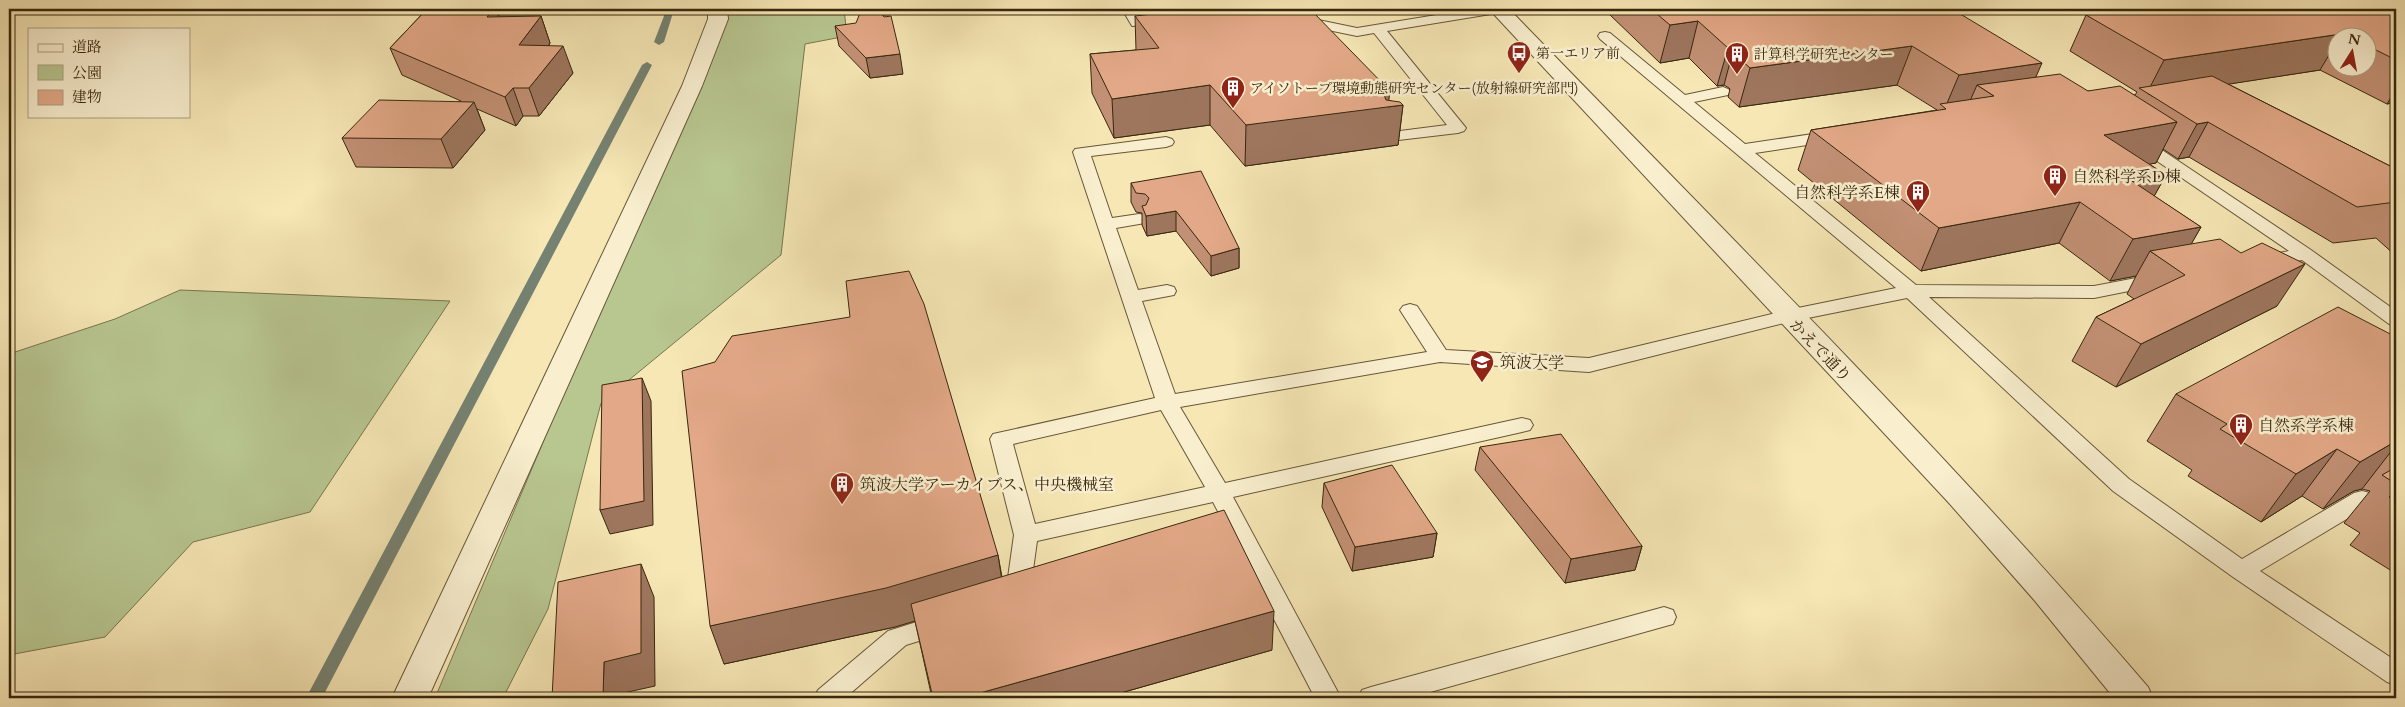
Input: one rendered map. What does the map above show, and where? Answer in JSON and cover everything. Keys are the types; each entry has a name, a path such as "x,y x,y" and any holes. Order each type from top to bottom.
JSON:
{"street":[{"path":"410,698 692,86 718,19 718,9"},
{"name":"かえで通り","path":"1498,9 1966,502 2048,592 2135,698"}],"lane":[{"path":"876,9 877,11 895,9"},
{"path":"1130,9 1137,23 1173,18"},
{"path":"1289,18 1357,32 1498,9"},
{"path":"1377,28 1458,128 1390,136"},
{"path":"1605,36 1910,290 2121,485 2241,571 2396,674"},
{"path":"1682,100 1724,92"},
{"path":"1741,150 1847,134"},
{"path":"2127,134 2304,254 2396,320"},
{"path":"1166,142 1081,152 1167,402 1219,492 1328,698"},
{"path":"1106,224 1140,219"},
{"path":"2247,264 2304,254"},
{"path":"998,607 1017,601 1026,536 1001,439 1167,402 1440,356 1589,365 1788,316 1910,290 2094,292 2171,278"},
{"path":"1131,297 1167,291"},
{"path":"1410,310 1440,356"},
{"path":"1026,536 1522,425"},
{"path":"2241,571 2362,499"},
{"path":"1371,698 1664,617"},
{"path":"827,698 897,638 962,618"}],"green space":[{"path":"726,9 844,9 847,36 805,44 781,255 601,403 548,609 503,698 435,698"},
{"path":"180,290 450,301 310,512 193,542 105,637 9,655 9,354 115,319"}],"building":[{"path":"427,9 493,9 487,17 541,16 519,45 563,46 529,88 513,88 505,97 390,48"},
{"path":"1196,9 1310,9 1390,91 1384,95 1386,100 1400,102 1403,105 1246,125 1210,85 1112,99 1090,54 1159,48 1135,16"},
{"path":"1651,9 1952,9 2042,63 1959,75 1912,46 1750,68 1739,58 1744,53 1740,49 1728,48 1698,21 1670,25"},
{"path":"2133,9 2396,9 2396,60 2378,51 2378,28 2328,28 2328,36 2164,60 2086,15"},
{"path":"879,10 884,17 891,16 900,54 866,58 835,26 856,23 860,13"},
{"path":"2060,74 2088,91 2120,86 2177,122 2104,135 2166,175 2132,181 2201,227 2133,239 2080,202 1939,228 1811,130 1946,109 1940,104 1994,96 1977,85"},
{"path":"2212,76 2396,169 2396,202 2357,207 2208,122 2197,124 2139,88"},
{"path":"379,100 474,102 441,139 342,138"},
{"path":"1201,171 1239,248 1211,256 1176,211 1146,216 1142,206 1146,205 1149,198 1145,194 1136,193 1131,183"},
{"path":"2220,239 2241,253 2262,243 2305,264 2141,344 2096,317 2185,275 2150,251"},
{"name":"筑波大学アーカイブス、中央機械室","path":"909,271 924,304 998,555 886,588 710,626 682,371 715,362 732,336 850,317 846,281"},
{"path":"2338,307 2396,337 2396,443 2360,462 2337,449 2296,474 2220,429 2227,424 2176,394"},
{"path":"642,378 644,501 600,510 602,385"},
{"path":"1561,434 1642,546 1571,559 1480,447"},
{"path":"1392,465 1437,533 1355,547 1324,483"},
{"path":"2396,467 2396,484 2382,475"},
{"path":"2396,493 2396,501 2389,497"},
{"path":"1224,510 1274,611 962,698 933,698 911,604"},
{"path":"641,564 641,653 604,662 603,698 552,698 558,582"}],"waterway":[{"path":"659,42 668,16 668,9"},
{"path":"314,698 647,65"}],"place":[{"name":"第一エリア前","path":"1519,74"},
{"name":"計算科学研究センター","path":"1737,75"},
{"name":"アイソトープ環境動態研究センター(放射線研究部門)","path":"1233,109"},
{"name":"自然科学系D棟","path":"2055,197"},
{"name":"自然科学系E棟","path":"1918,213"},
{"name":"筑波大学","path":"1482,383"},
{"name":"自然系学系棟","path":"2241,446"},
{"name":"筑波大学アーカイブス、中央機械室","path":"842,505"}]}
